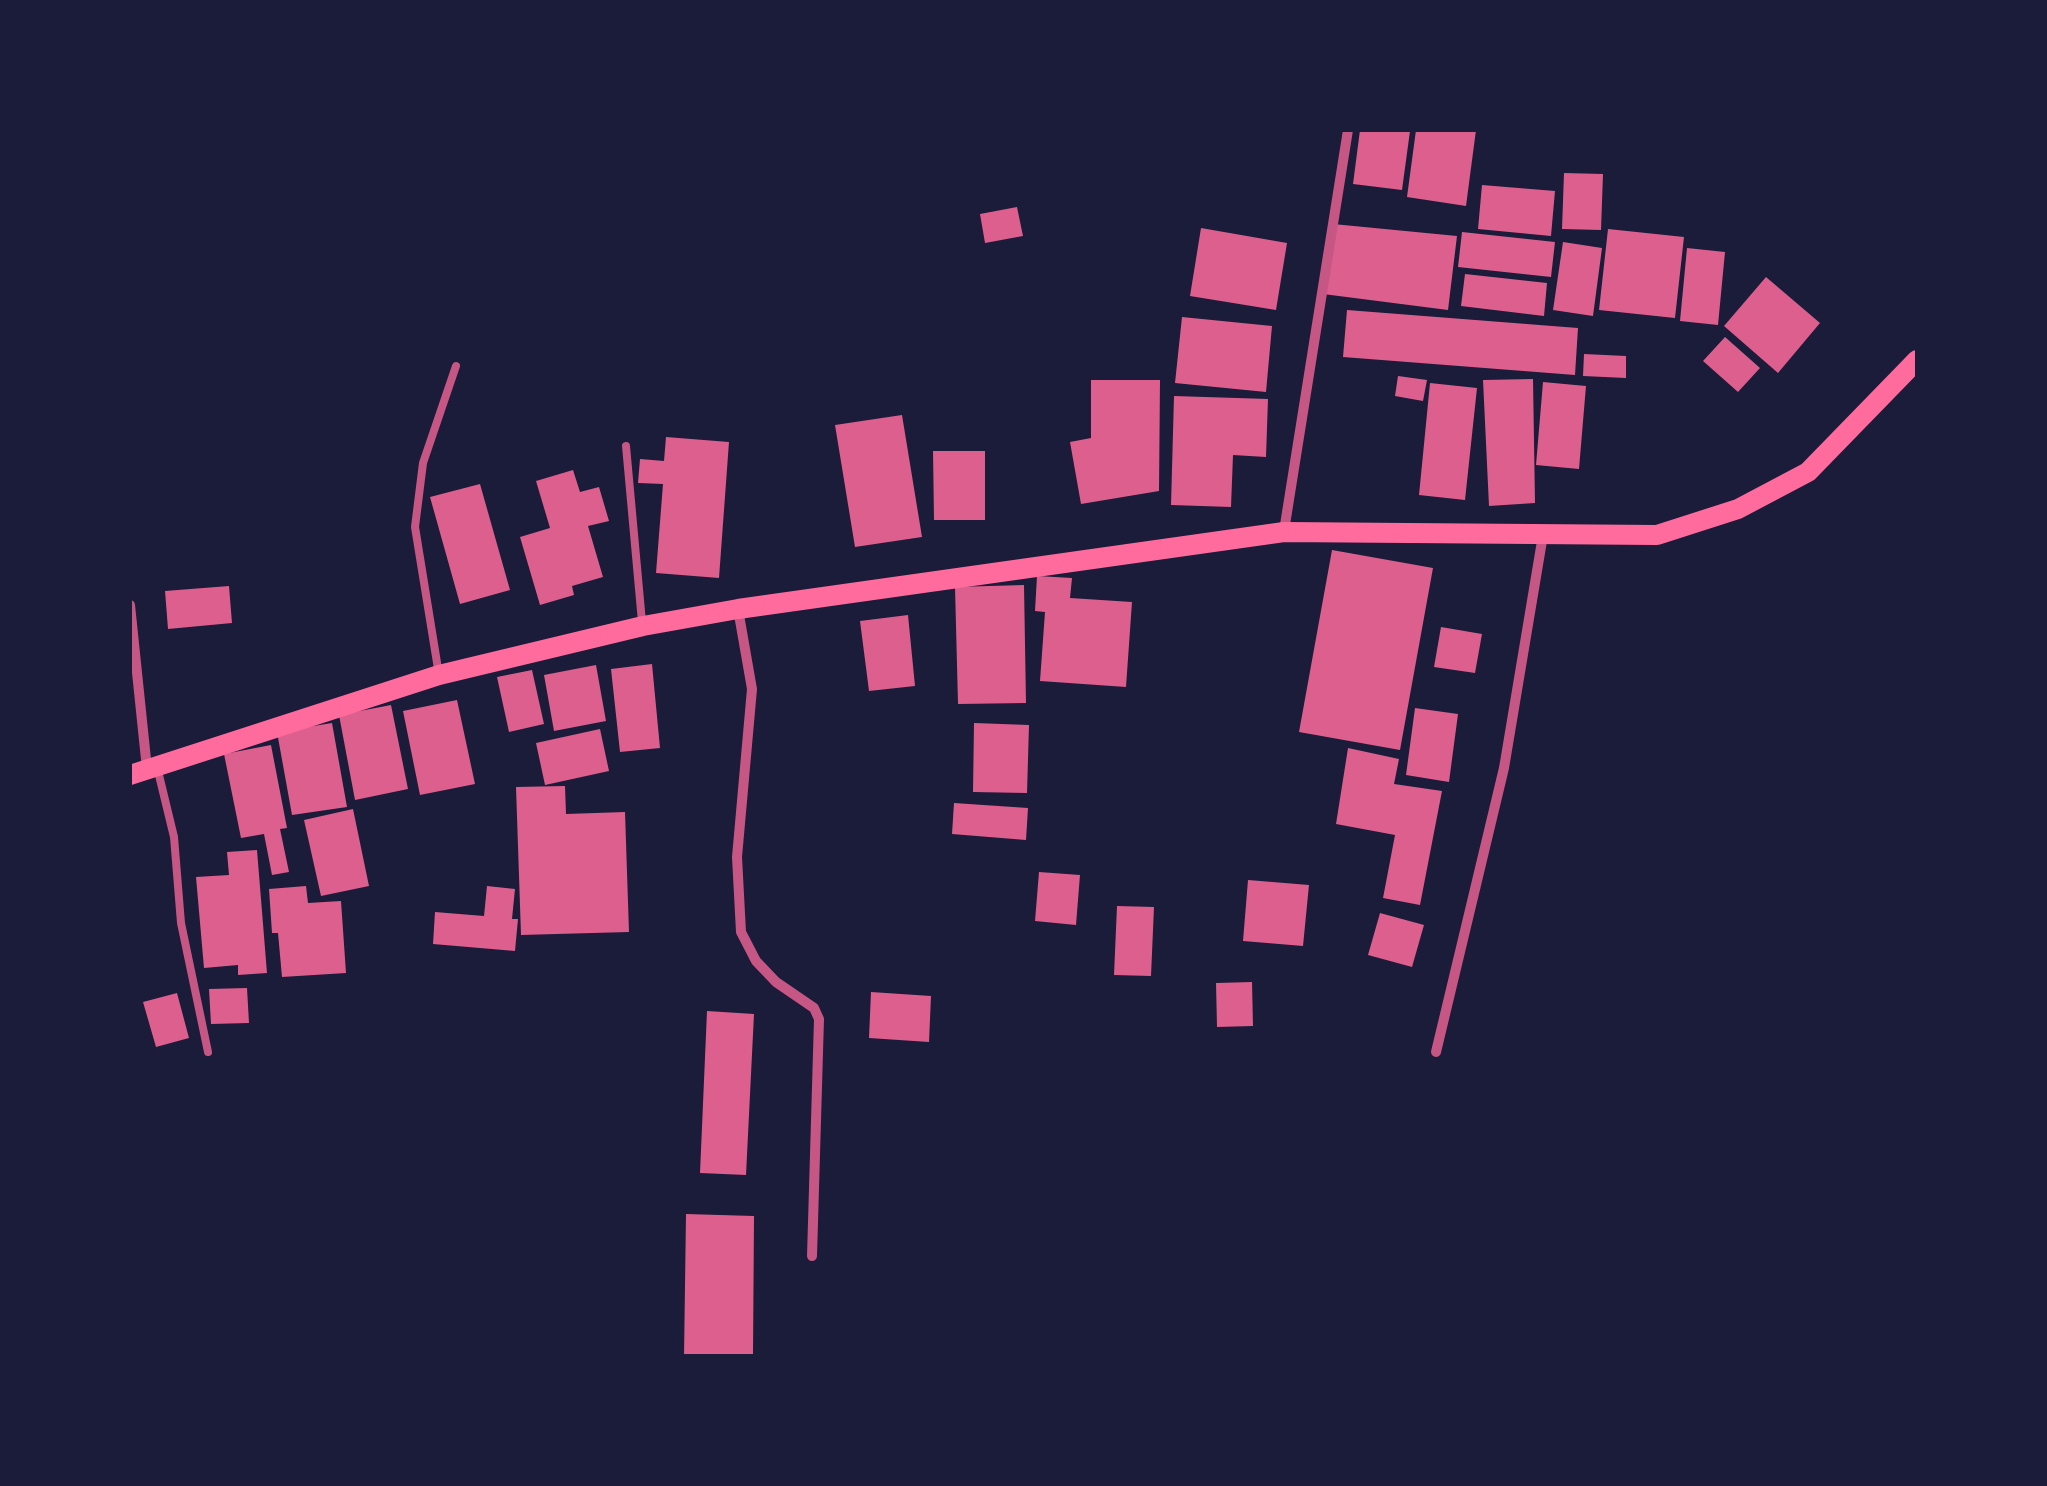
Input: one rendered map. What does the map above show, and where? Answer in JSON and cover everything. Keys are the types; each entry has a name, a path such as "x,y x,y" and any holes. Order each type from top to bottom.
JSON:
{"main road":[{"path":"145,770 439,675 643,626 738,609 1284,532 1657,535 1738,509 1808,472 1917,360"}],"street":[{"path":"1284,532 1348,130"},
{"path":"1436,1052 1504,768 1544,534"},
{"path":"130,605 145,770"},
{"path":"738,609 752,689 736,857 741,932 756,961 776,982 814,1008 820,1020 812,1256"}],"lane":[{"path":"439,675 415,527 423,463 456,366"},
{"path":"626,446 643,626"},
{"path":"145,770 174,837 182,923 208,1052"}],"building":[{"path":"1360,130 1410,131 1402,190 1353,184"},
{"path":"1416,130 1476,130 1466,206 1407,197"},
{"path":"1564,173 1603,174 1601,230 1562,229"},
{"path":"1482,185 1555,191 1551,236 1478,229"},
{"path":"1017,207 1023,236 985,243 980,214"},
{"path":"1333,224 1457,236 1448,310 1323,294"},
{"path":"1201,228 1287,243 1276,310 1190,296"},
{"path":"1608,229 1684,237 1675,318 1599,310"},
{"path":"1462,232 1555,242 1551,277 1458,267"},
{"path":"1563,242 1602,248 1593,316 1553,310"},
{"path":"1687,248 1725,252 1718,325 1680,321"},
{"path":"1465,274 1547,283 1544,316 1461,306"},
{"path":"1766,277 1820,323 1778,373 1724,326"},
{"path":"1347,310 1578,328 1575,375 1343,357"},
{"path":"1182,317 1272,326 1266,392 1175,383"},
{"path":"1725,337 1760,368 1738,392 1703,361"},
{"path":"1584,354 1626,356 1626,378 1583,376"},
{"path":"1398,376 1427,380 1423,401 1395,396"},
{"path":"1533,379 1535,503 1489,506 1483,380"},
{"path":"1091,380 1160,380 1159,491 1081,504 1070,442 1091,438"},
{"path":"1543,382 1586,386 1579,469 1536,465"},
{"path":"1430,383 1477,388 1465,500 1419,495"},
{"path":"1174,396 1268,399 1266,457 1233,455 1231,507 1171,505"},
{"path":"902,415 922,537 855,547 835,425"},
{"path":"666,437 729,442 719,578 656,573 663,484 638,483 640,459 664,461"},
{"path":"933,451 985,451 985,520 934,520"},
{"path":"573,470 580,492 599,487 609,521 588,526 603,577 572,586 574,595 540,605 520,537 550,528 536,481"},
{"path":"480,484 510,590 460,604 430,497"},
{"path":"1332,550 1433,568 1400,750 1299,732"},
{"path":"1037,576 1072,578 1070,598 1132,602 1126,687 1040,681 1045,612 1035,611"},
{"path":"1024,585 1026,703 958,704 955,587"},
{"path":"229,586 232,623 168,629 165,591"},
{"path":"908,615 915,686 869,691 860,621"},
{"path":"1441,627 1482,634 1475,673 1434,667"},
{"path":"652,664 660,748 620,752 611,669"},
{"path":"596,665 606,721 554,731 544,675"},
{"path":"532,670 544,724 509,732 497,677"},
{"path":"457,700 475,784 420,795 403,711"},
{"path":"391,705 408,789 355,800 339,715"},
{"path":"1415,708 1458,714 1449,782 1406,775"},
{"path":"332,723 347,807 292,815 277,732"},
{"path":"974,723 1029,725 1027,793 973,792"},
{"path":"600,729 609,771 545,785 536,743"},
{"path":"271,745 287,828 280,829 289,872 272,875 264,834 241,838 224,754"},
{"path":"1348,748 1399,759 1394,784 1442,791 1420,905 1383,898 1395,835 1336,824"},
{"path":"565,786 566,814 625,812 629,932 521,935 516,787"},
{"path":"954,803 1028,808 1026,840 952,834"},
{"path":"353,809 369,886 321,896 304,820"},
{"path":"257,850 267,973 238,975 238,965 204,968 196,877 229,875 227,852"},
{"path":"1039,872 1080,875 1076,925 1035,921"},
{"path":"1248,880 1309,885 1303,946 1243,941"},
{"path":"306,886 308,903 341,901 346,973 282,977 278,933 272,933 269,889"},
{"path":"487,886 515,889 515,951 433,944 435,912 484,916"},
{"path":"1117,906 1154,907 1151,976 1114,975"},
{"path":"1380,913 1424,925 1412,967 1368,955"},
{"path":"1252,982 1253,1026 1217,1027 1216,983"},
{"path":"247,988 249,1023 211,1024 209,989"},
{"path":"871,992 931,996 929,1042 869,1038"},
{"path":"177,993 189,1038 156,1047 143,1002"},
{"path":"707,1011 754,1014 746,1175 700,1173"},
{"path":"686,1214 754,1216 753,1356 684,1356"}]}
